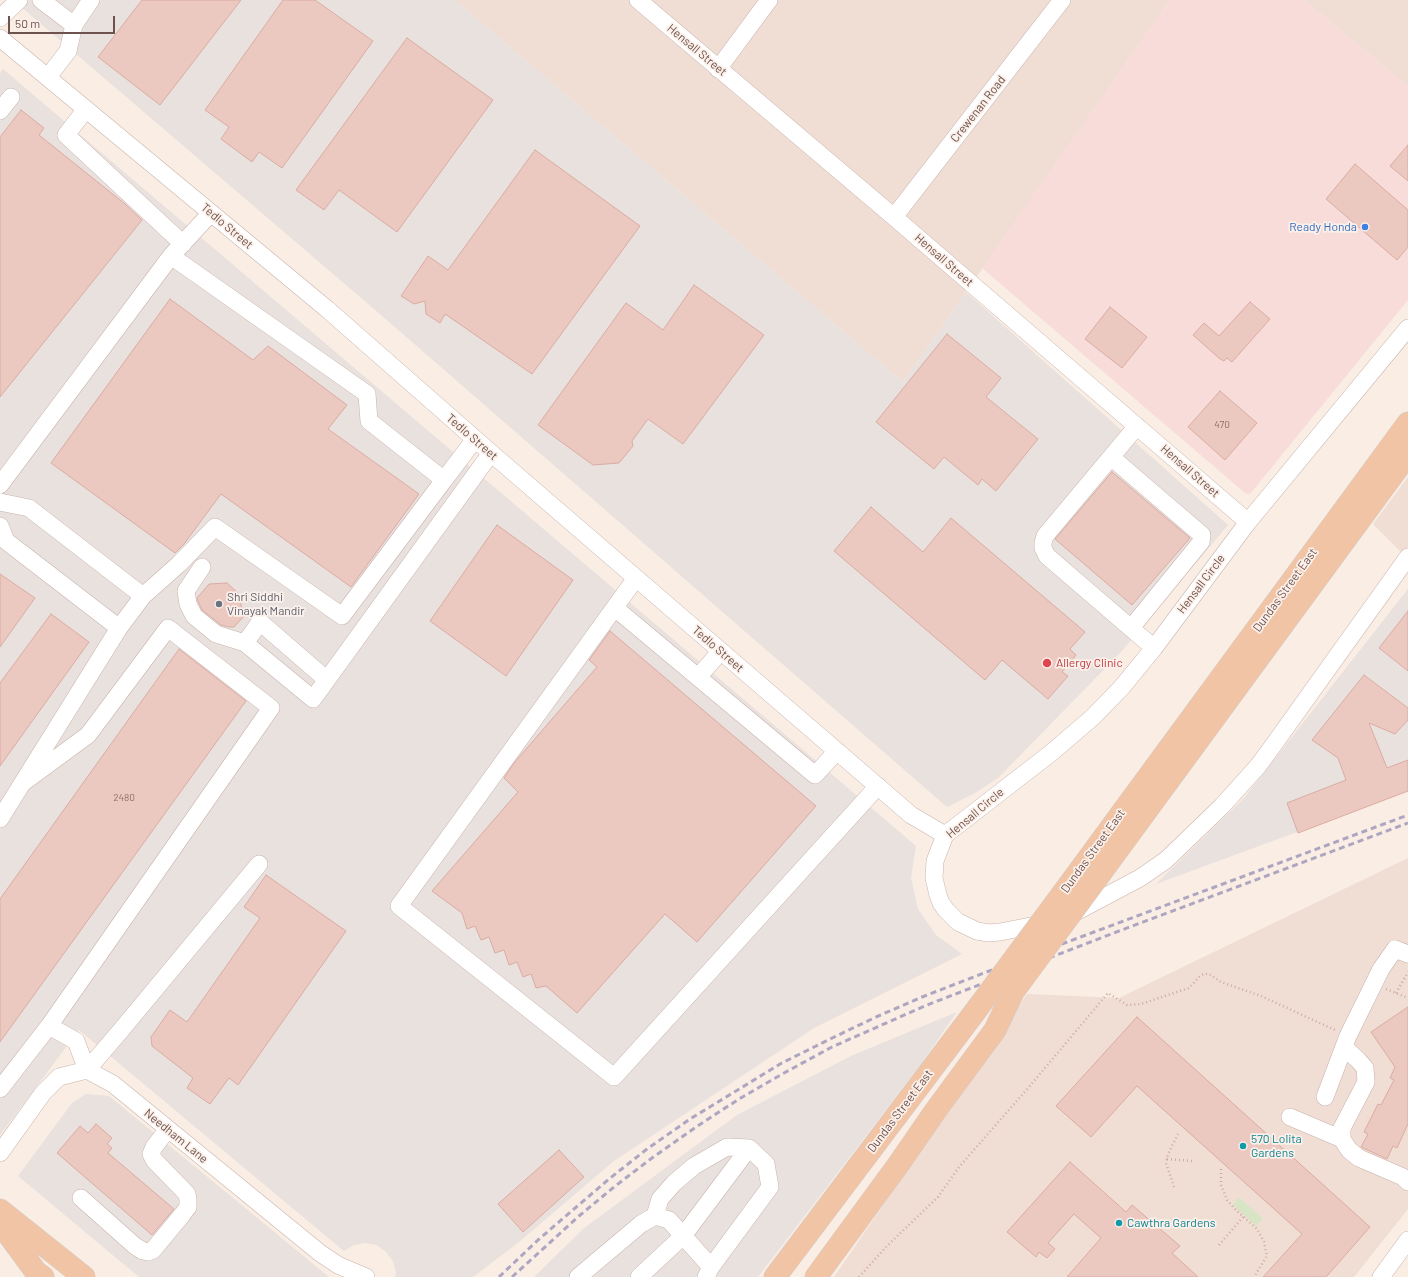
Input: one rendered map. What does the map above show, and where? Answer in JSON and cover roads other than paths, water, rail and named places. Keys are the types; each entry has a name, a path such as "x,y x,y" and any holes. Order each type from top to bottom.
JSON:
{"main road":[{"name":"Dundas Street East","path":"775,1277 977,1009 1408,423"},
{"name":"Dundas Street East","path":"816,1277 995,1030 1013,992 1408,454"},
{"path":"0,1210 84,1277"},
{"path":"0,1223 36,1272 43,1277"}],"street":[{"path":"0,18 19,0"},
{"path":"41,0 74,25"},
{"path":"48,77 68,51 74,25 91,0"},
{"name":"Hensall Street","path":"638,0 894,217 1248,522"},
{"path":"718,69 769,0"},
{"name":"Crewenan Road","path":"894,217 1062,0"},
{"name":"Tedlo Street","path":"0,38 327,309 491,453 911,815 945,835"},
{"path":"0,111 11,97"},
{"path":"86,109 66,136 183,244"},
{"path":"0,485 171,256 211,213"},
{"path":"171,256 368,394 369,421 444,480"},
{"name":"Hensall Circle","path":"1408,328 1248,522 1154,648 1122,687 1093,717 1051,753 945,835 937,853 934,878 938,895 951,916 958,922 977,931 989,933 1061,920 1140,878 1166,860 1203,826 1258,766 1408,557"},
{"path":"1137,426 1045,536 1043,548 1048,556 1154,648"},
{"path":"0,819 119,628 143,596 179,564 215,527 342,616 475,439"},
{"path":"202,567 186,591 188,604 194,616 216,634 245,643 313,699 491,453"},
{"path":"1111,458 1202,535 1201,542 1131,628"},
{"path":"0,502 30,508 143,596"},
{"path":"0,526 6,541 119,628"},
{"path":"636,578 399,906 614,1077 878,786"},
{"path":"615,608 815,775 837,751"},
{"path":"245,643 260,622 327,680"},
{"path":"0,1089 48,1026 271,708 168,628 88,735 24,782"},
{"path":"698,677 721,651"},
{"path":"0,1153 43,1093 59,1077 87,1070 122,1030 258,864"},
{"path":"1325,1097 1346,1042 1381,969 1395,949 1408,954"},
{"path":"48,1026 76,1041 87,1070"},
{"path":"1346,1042 1365,1068 1366,1082 1342,1128 1342,1139 1349,1150 1359,1158 1403,1177 1408,1182"},
{"name":"Needham Lane","path":"87,1070 113,1084 320,1253 338,1265 366,1276"},
{"path":"1290,1117 1342,1139"},
{"path":"81,1198 135,1246 143,1251 148,1252 154,1250 188,1207 187,1194 154,1160 151,1154 154,1147 168,1129"},
{"path":"578,1277 641,1224 655,1216 660,1198 674,1183 694,1166 727,1147 749,1148 766,1164 770,1187 708,1272 683,1236 669,1220 655,1216"},
{"path":"639,1277 683,1236 749,1148"},
{"path":"1381,1277 1408,1240"}],"railway":[{"path":"499,1277 538,1240 609,1179 647,1149 690,1119 780,1064 876,1017 922,997 1408,815"},
{"path":"512,1277 579,1216 652,1158 739,1099 832,1047 927,1005 1119,931 1408,823"}],"place":[{"name":"Ready Honda","path":"1365,227"},
{"name":"Shri Siddhi Vinayak Mandir","path":"219,604"},
{"name":"Allergy Clinic","path":"1047,663"},
{"name":"570 Lolita Gardens","path":"1243,1146"},
{"name":"Cawthra Gardens","path":"1119,1223"}]}
